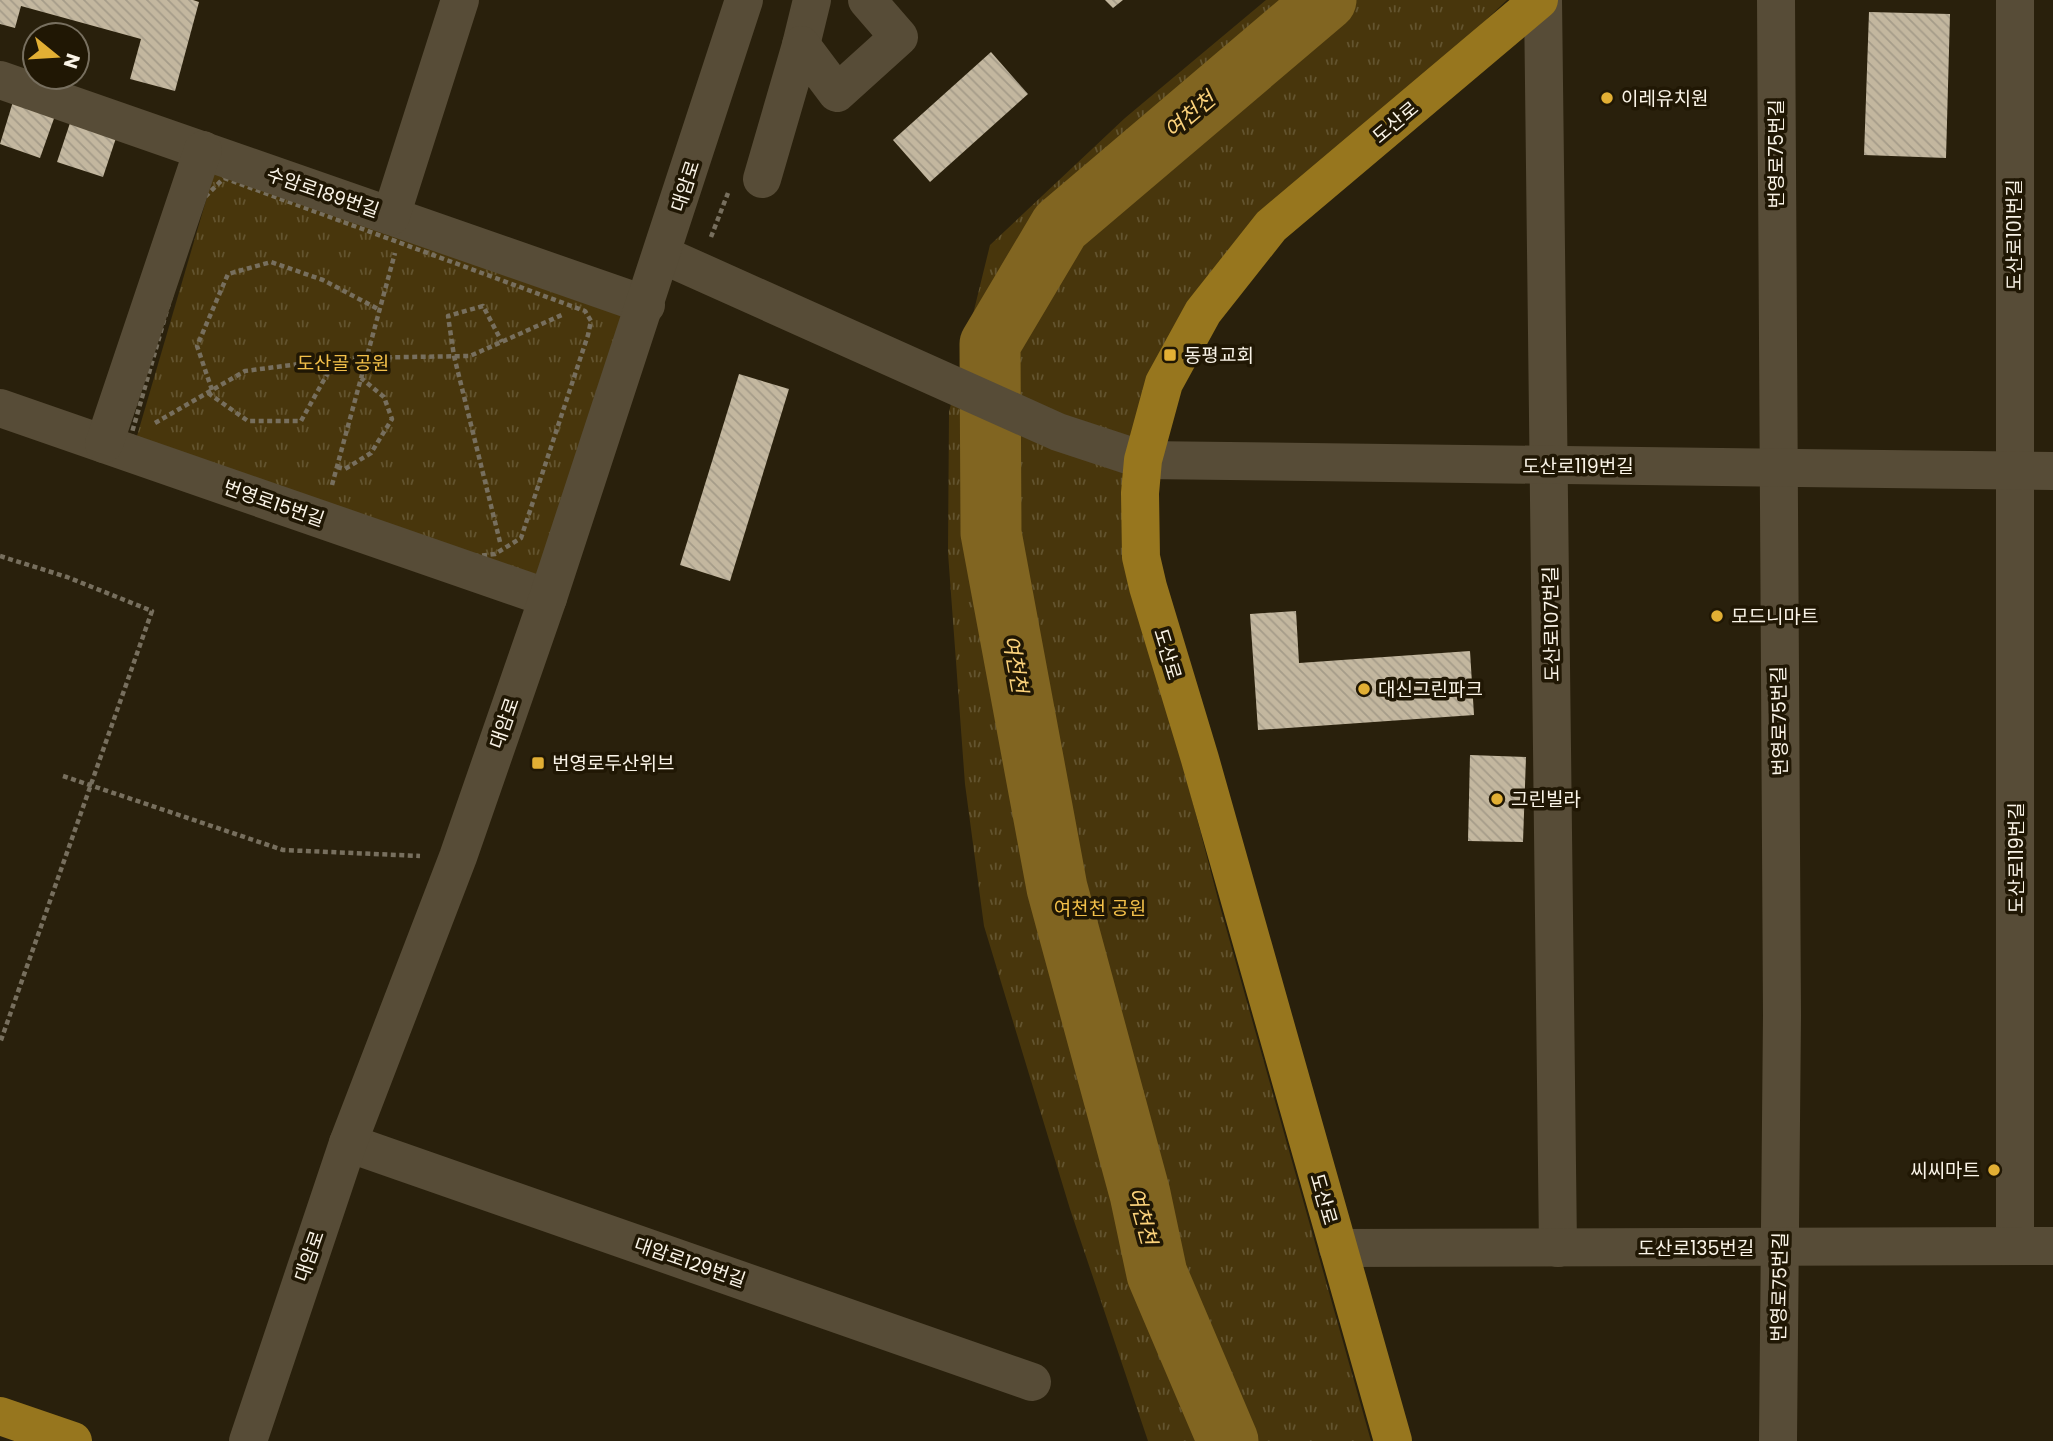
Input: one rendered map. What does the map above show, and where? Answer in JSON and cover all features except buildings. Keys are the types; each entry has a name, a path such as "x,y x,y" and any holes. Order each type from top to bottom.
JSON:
{"main road":[{"name":"도산로","path":"1393,1441 1200,759 1148,587 1139,525 1143,460 1164,383 1183,347 1203,312 1271,226 1541,0"},
{"path":"0,1416 73,1441"}],"street":[{"path":"395,229 460,0"},
{"name":"대암로","path":"248,1441 348,1143 458,857 548,598 663,255 744,0"},
{"path":"762,179 812,0"},
{"path":"801,45 837,93 899,37 867,0"},
{"name":"도산로107번길","path":"1541,0 1558,1248"},
{"name":"번영로75번길","path":"1776,0 1782,1015 1777,1441"},
{"name":"도산로101번길","path":"2012,471 2015,0"},
{"name":"수암로189번길","path":"0,80 203,150 395,229 646,305"},
{"path":"118,440 203,150"},
{"name":"도산로119번길","path":"663,255 1058,432 1143,460 2053,471"},
{"name":"번영로15번길","path":"0,408 118,440 548,598"},
{"name":"도산로119번길","path":"2012,471 2017,828 2015,1245"},
{"name":"대암로129번길","path":"348,1143 1032,1382"},
{"name":"도산로135번길","path":"1338,1248 2053,1246"}],"path":[{"path":"224,178 395,229 584,311 591,321 521,538 502,550 477,556 383,534 325,511 118,440 197,205 224,178"},
{"path":"331,489 380,310 395,229"},
{"path":"335,360 301,421 248,421 210,392 197,346 228,274 271,262 323,279 380,310"},
{"path":"502,342 483,306 448,316 454,356 502,550"},
{"path":"153,424 245,371 335,360 470,356 577,308"},
{"path":"337,467 345,469 371,453 392,419 384,397 361,378"},
{"path":"118,440 142,430"},
{"path":"325,511 328,500"},
{"path":"0,556 67,577 152,611 0,1043"},
{"path":"63,776 283,850 458,857"}],"green space":[{"name":"여천천 공원","path":"1266,0 1507,0 1375,125 1176,325 1136,585 1219,903 1371,1441 1148,1441 1070,1209 984,926 965,784 948,553 949,412 990,245 1125,118"},
{"name":"도산골 공원","path":"219,156 646,305 548,598 132,453"}],"waterway":[{"name":"여천천","path":"1228,1441 1157,1274 1140,1194 1057,888 991,533 990,344 1060,226 1326,0"}],"place":[{"name":"이레유치원","path":"1607,98"},
{"name":"동평교회","path":"1170,355"},
{"name":"모드니마트","path":"1717,616"},
{"name":"대신그린파크","path":"1364,689"},
{"name":"번영로두산위브","path":"538,763"},
{"name":"그린빌라","path":"1497,799"},
{"name":"씨씨마트","path":"1994,1170"}]}
